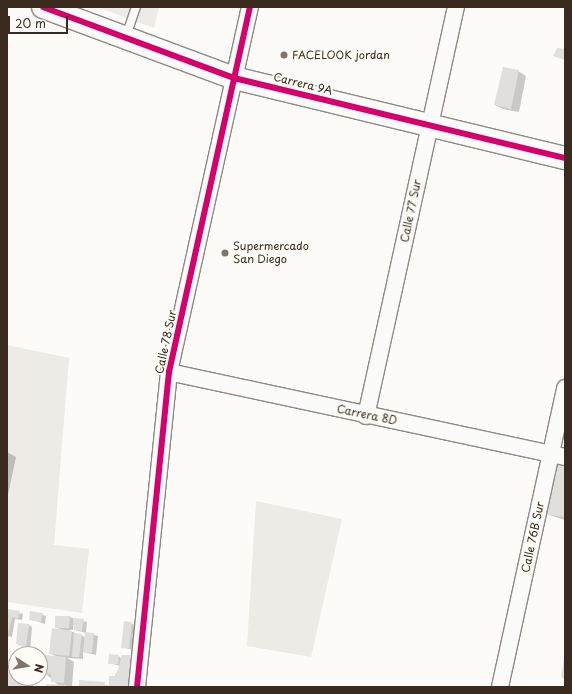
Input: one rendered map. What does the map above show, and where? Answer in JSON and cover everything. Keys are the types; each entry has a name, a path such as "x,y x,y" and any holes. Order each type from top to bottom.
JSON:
{"street":[{"name":"Carrera 9A","path":"43,7 234,78 565,158"},
{"name":"Calle 78 Sur","path":"137,687 169,372 250,7"},
{"name":"Calle 77 Sur","path":"366,416 456,7"},
{"name":"Carrera 8D","path":"169,372 366,416 558,456"},
{"name":"Calle 76B Sur","path":"500,687 558,456 565,388"}],"lane":[{"path":"125,38 136,7"}],"shaded area":[{"path":"97,7 159,7 154,28"},
{"path":"7,345 69,358 54,545 89,549 82,613 7,602"},
{"path":"256,501 342,519 311,657 247,646"}],"building":[{"path":"557,48 565,49 565,60 553,56"},
{"path":"503,67 519,70 511,109 494,105"},
{"path":"557,463 565,465 565,517 542,514 549,476 556,477"},
{"path":"7,609 20,611 18,619 12,617 8,635"},
{"path":"30,611 43,613 41,622 29,620"},
{"path":"55,616 70,616 69,628 55,628"},
{"path":"73,618 84,619 82,631 74,630"},
{"path":"124,621 132,622 129,649 121,648"},
{"path":"18,623 29,624 26,646 16,644"},
{"path":"52,628 72,631 69,656 49,654"},
{"path":"85,632 94,633 92,653 83,652"},
{"path":"74,633 82,634 79,657 72,657"},
{"path":"109,654 119,655 118,664 108,664"},
{"path":"48,655 66,657 64,683 51,682 51,674 48,674"},
{"path":"122,655 134,655 133,687 109,687 109,676 116,676"},
{"path":"565,658 565,679 561,677"},
{"path":"7,672 8,686 25,686 25,687 7,687"},
{"path":"79,680 105,682 105,687 79,687"},
{"path":"48,684 66,685 66,687 46,687"}],"cycle path":[{"path":"43,7 234,78 565,158"},
{"path":"137,687 169,372 250,7"}],"place":[{"name":"FACELOOK jordan","path":"284,55"},
{"name":"Supermercado San Diego","path":"225,253"}]}
